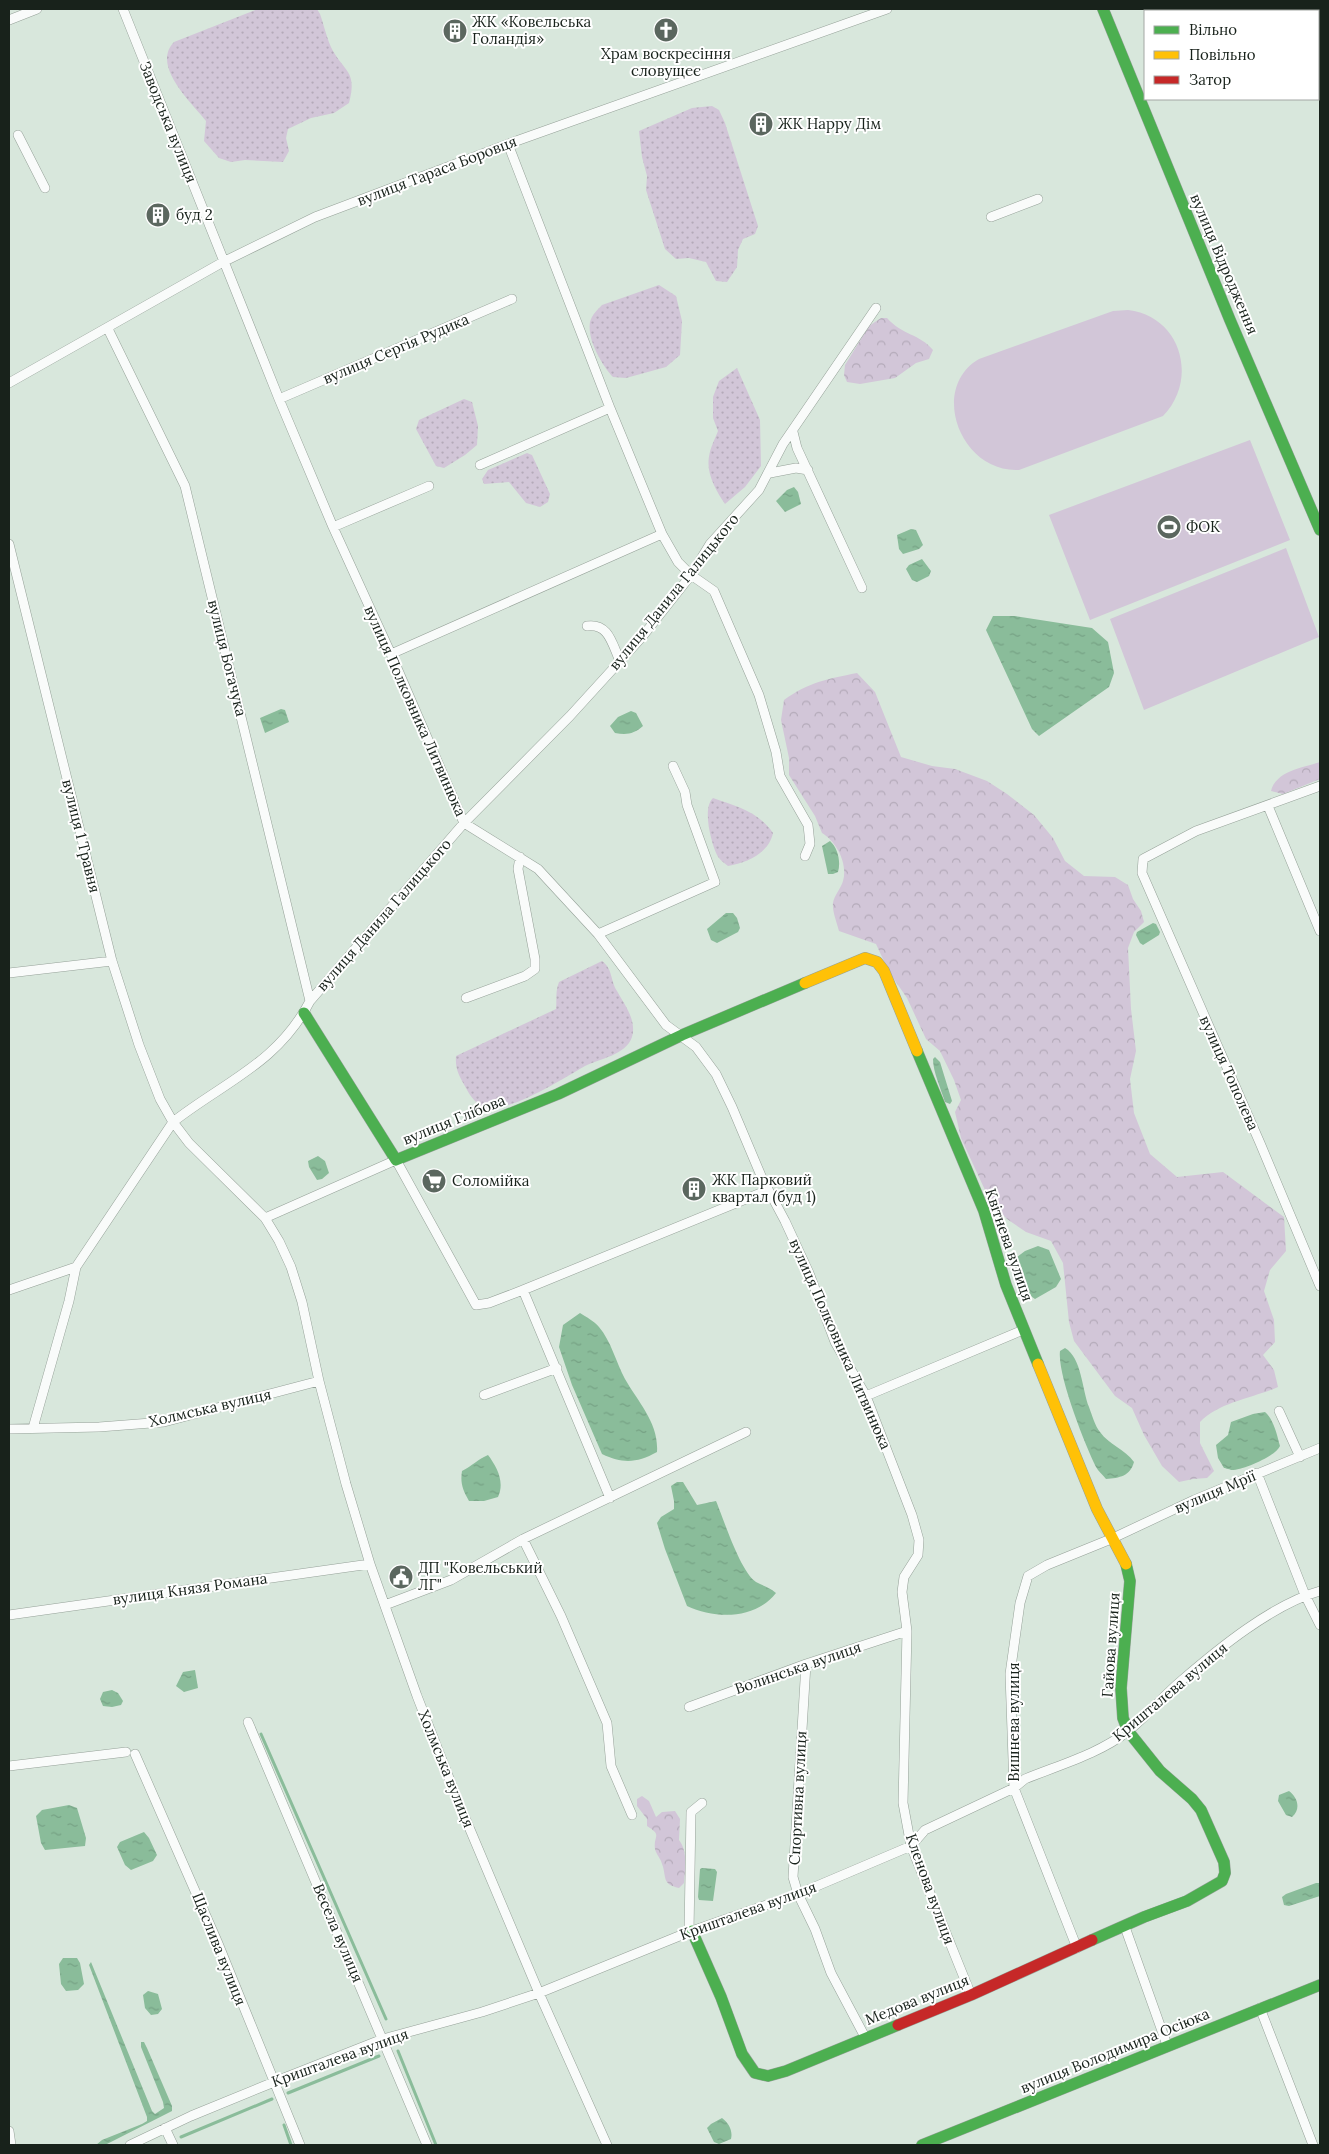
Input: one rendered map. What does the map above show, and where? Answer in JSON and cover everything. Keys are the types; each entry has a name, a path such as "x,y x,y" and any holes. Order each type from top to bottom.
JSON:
{"street":[{"path":"9,20 37,9"},
{"name":"Заводська вулиця","path":"123,9 224,262"},
{"name":"вулиця Тараса Боровця","path":"9,383 224,262 315,217 508,144 887,9"},
{"name":"вулиця Відродження","path":"1103,9 1320,530"},
{"path":"18,136 45,188"},
{"path":"508,144 610,408 662,534 678,562 691,576 714,591 759,695 776,752 780,776 808,825 810,844 805,856"},
{"path":"991,217 1038,198"},
{"name":"вулиця Полковника Литвинюка","path":"224,262 333,527 391,654 464,823 520,856 538,869 598,934 666,1025 696,1047 716,1074 768,1190 786,1221 809,1273 835,1342 866,1396 912,1515 919,1540 918,1555 904,1577 903,1584 902,1592 907,1631"},
{"name":"вулиця Сергія Рудика","path":"279,398 512,299"},
{"name":"вулиця Данила Галицького","path":"76,1267 173,1122 188,1110 220,1091 275,1050 304,1013 310,1001 464,823 570,716 642,637 691,576 710,544 759,490 770,473 783,444 876,308"},
{"name":"вулиця Богачука","path":"108,329 185,486 310,1001"},
{"path":"480,465 610,408"},
{"path":"793,432 797,448 862,588"},
{"path":"770,473 796,468 808,470"},
{"path":"333,527 429,486"},
{"path":"391,654 662,534"},
{"name":"вулиця 1 Травня","path":"9,544 112,961 139,1045 160,1099 173,1122"},
{"path":"587,626 596,624 604,628 620,661"},
{"path":"598,934 715,882 687,805 685,792 673,766"},
{"path":"1320,786 1268,806 1320,931"},
{"name":"вулиця Тополева","path":"1268,806 1196,831 1143,859 1142,873 1320,1286"},
{"path":"466,998 525,976 535,969 535,959 518,869 520,856"},
{"name":"вулиця Глібова","path":"304,1013 322,1046 360,1101 396,1160 558,1094 682,1036 865,958 877,962"},
{"path":"9,973 112,961"},
{"name":"Квітнева вулиця","path":"877,962 884,971 984,1210 1006,1285 1022,1330 1111,1539"},
{"name":"Холмська вулиця","path":"173,1122 189,1143 266,1218 291,1266 302,1302 319,1381 346,1484 385,1606 458,1801 539,1993 607,2145"},
{"path":"266,1218 396,1160 476,1305 489,1303 523,1290 768,1190"},
{"path":"9,1290 76,1267"},
{"path":"33,1428 69,1301 76,1267"},
{"path":"523,1290 610,1498"},
{"path":"866,1396 1022,1330"},
{"path":"484,1394 557,1368"},
{"name":"Холмська вулиця","path":"9,1429 99,1427 164,1422 319,1381"},
{"path":"1279,1411 1300,1457"},
{"path":"385,1606 451,1580 523,1539 746,1432"},
{"name":"вулиця Мрії","path":"1028,1576 1047,1565 1111,1539 1194,1500 1320,1448"},
{"path":"1257,1473 1305,1595 1320,1625"},
{"path":"523,1539 561,1616 603,1714 606,1723 611,1766 632,1815"},
{"name":"Гайова вулиця","path":"1111,1539 1124,1558 1130,1581 1121,1688 1123,1718 1128,1731 1160,1771 1192,1799 1201,1810 1224,1862 1225,1873"},
{"name":"вулиця Князя Романа","path":"9,1615 370,1564"},
{"name":"Вишнева вулиця","path":"1028,1576 1020,1603 1010,1674 1014,1788 1077,1948"},
{"name":"Кришталева вулиця","path":"130,2145 165,2128 274,2082 383,2039 482,2012 539,1993 691,1931 798,1894 912,1846 925,1830 1014,1788 1025,1779 1111,1742 1128,1731 1181,1681 1246,1629 1305,1595 1320,1591"},
{"name":"Волинська вулиця","path":"689,1707 806,1664 907,1631"},
{"name":"Кленова вулиця","path":"907,1631 903,1803 912,1846 971,1995"},
{"name":"Спортивна вулиця","path":"806,1664 793,1859 794,1877 798,1894 815,1929 831,1973 865,2037"},
{"name":"Весела вулиця","path":"248,1722 427,2145"},
{"name":"Щаслива вулиця","path":"9,1766 130,1753 218,1941 300,2145"},
{"path":"691,1931 692,1812 702,1804"},
{"name":"Медова вулиця","path":"691,1931 721,1997 742,2054 755,2073 768,2076 786,2071 971,1995 1144,1917 1187,1901 1222,1881 1225,1873"},
{"path":"1125,1927 1167,2045"},
{"name":"вулиця Володимира Осіюка","path":"922,2145 1320,1985"},
{"path":"1260,2008 1313,2145"},
{"path":"165,2128 173,2145"},
{"path":"9,2131 10,2145"}],"green space":[{"path":"258,9 317,9 333,51 349,74 352,85 351,93 349,103 334,113 311,118 288,129 286,138 289,151 283,162 245,160 231,162 219,158 204,141 206,121 183,94 170,73 167,62 168,52 174,42"},
{"path":"712,106 719,110 725,123 758,226 755,234 743,239 738,250 737,267 727,282 716,281 706,262 689,258 676,259 665,249 646,190 647,176 642,157 639,131 692,108"},
{"path":"659,285 676,296 682,321 680,355 666,367 626,378 613,377 604,366 593,344 590,329 592,317 602,305"},
{"path":"1128,310 1146,315 1161,324 1172,336 1179,351 1182,368 1180,385 1174,401 1163,416 1019,470 998,467 981,458 967,444 958,426 954,408 956,389 964,372 979,359 1113,311"},
{"path":"881,318 887,318 899,328 928,345 933,350 929,359 916,363 895,378 860,384 847,382 844,375 845,365 869,326"},
{"path":"737,368 760,420 761,466 745,487 725,504 715,488 708,463 711,447 718,431 713,418 713,397 719,381"},
{"path":"464,399 472,402 478,426 477,445 444,468 436,466 416,429 419,420"},
{"name":"ФОК","path":"1250,440 1290,540 1090,620 1049,515"},
{"path":"527,453 532,455 550,494 548,502 540,507 526,503 509,482 484,484 482,479 488,470"},
{"name":"ФОК","path":"1286,548 1319,637 1144,710 1110,619"},
{"path":"857,673 875,692 901,757 932,766 955,769 987,781 1034,815 1053,838 1065,861 1084,876 1115,877 1128,885 1133,899 1141,911 1144,922 1134,932 1128,948 1131,1009 1136,1051 1130,1079 1134,1113 1150,1154 1177,1177 1223,1172 1284,1217 1286,1251 1270,1270 1264,1291 1274,1320 1275,1342 1263,1355 1274,1370 1278,1387 1226,1405 1200,1422 1200,1443 1214,1471 1207,1478 1179,1482 1162,1466 1144,1435 1132,1408 1115,1396 1074,1341 1069,1322 1063,1263 1051,1241 1026,1232 1007,1219 990,1201 961,1138 955,1112 961,1100 940,1051 926,1039 907,998 889,972 876,944 839,931 833,903 843,881 843,861 837,848 822,833 815,816 789,775 789,758 781,720 784,700 793,694 819,682"},
{"path":"1320,762 1320,779 1283,794 1271,791 1278,779 1284,775"},
{"path":"713,798 746,811 761,820 773,833 767,846 750,860 728,866 720,859 710,834 708,817 708,809"},
{"path":"602,961 610,971 615,987 633,1024 632,1037 629,1043 612,1056 585,1066 551,1086 510,1105 487,1108 477,1103 459,1076 456,1056 556,1009 559,982"},
{"path":"642,1796 649,1801 656,1817 662,1812 675,1811 680,1819 679,1840 684,1849 685,1866 684,1883 679,1888 667,1882 655,1849 656,1834 647,1826 647,1819 637,1806 637,1799"}],"water":[{"path":"794,487 798,492 801,504 785,512 776,501 787,490"},
{"path":"911,529 916,530 923,545 919,549 903,554 899,549 897,535"},
{"path":"922,559 931,571 929,576 917,582 912,580 906,569 909,565"},
{"path":"993,616 1015,616 1092,628 1108,642 1114,673 1109,687 1039,736 1032,729 986,630"},
{"path":"281,709 285,710 289,722 265,733 260,718"},
{"path":"631,711 636,713 643,726 637,731 630,733 615,733 610,726 618,717"},
{"path":"830,841 837,851 839,860 838,872 833,874 828,874 822,846"},
{"path":"726,913 733,913 737,918 740,928 738,932 717,943 711,940 707,929"},
{"path":"1153,923 1156,924 1160,932 1159,935 1143,945 1136,935 1137,932"},
{"path":"935,1057 940,1062 952,1101 950,1104 945,1102 937,1080 933,1064"},
{"path":"318,1156 325,1161 329,1173 322,1179 317,1180 309,1167 308,1161"},
{"path":"1038,1246 1049,1250 1061,1279 1056,1287 1035,1299 1026,1292 1016,1277 1013,1260 1025,1251"},
{"path":"580,1313 597,1325 607,1339 625,1379 651,1422 657,1441 657,1452 630,1461 623,1461 602,1454 572,1385 559,1347 563,1325"},
{"path":"1065,1348 1075,1359 1098,1430 1134,1462 1130,1470 1124,1475 1106,1479 1091,1457 1079,1427 1063,1376 1060,1351"},
{"path":"1265,1412 1273,1423 1280,1446 1266,1458 1244,1468 1232,1470 1224,1468 1218,1458 1216,1445 1228,1435 1231,1422"},
{"path":"488,1455 499,1475 501,1486 498,1497 484,1501 469,1501 462,1487 462,1471"},
{"path":"677,1482 683,1482 697,1505 716,1501 738,1557 744,1567 756,1582 776,1593 767,1602 746,1612 722,1615 687,1606 657,1523 661,1517 674,1509 671,1486"},
{"path":"195,1670 198,1688 184,1692 176,1686 183,1672"},
{"path":"112,1690 118,1693 123,1701 121,1705 103,1706 100,1699 103,1692"},
{"path":"1289,1791 1295,1797 1297,1804 1297,1811 1292,1817 1286,1815 1278,1801 1279,1795"},
{"path":"69,1805 77,1808 86,1838 85,1846 45,1850 41,1843 36,1816 42,1810"},
{"path":"144,1832 157,1855 153,1861 131,1870 125,1865 117,1847 120,1842"},
{"path":"700,1869 715,1869 717,1872 713,1901 699,1900 698,1897"},
{"path":"1320,1883 1320,1896 1289,1906 1284,1905 1282,1897 1286,1894"},
{"path":"63,1958 77,1958 80,1963 84,1984 78,1990 66,1991 61,1984 59,1964"},
{"path":"91,1962 152,2111 155,2114 164,2108 141,2047 141,2042 144,2042 147,2048 172,2106 172,2111 105,2145 96,2145 102,2140 142,2124 147,2121 147,2117 89,1965"},
{"path":"148,1991 158,1994 162,2009 158,2014 151,2015 145,2008 143,1995"},
{"path":"722,2118 730,2127 731,2139 719,2144 714,2142 707,2128"}],"waterway":[{"path":"261,1734 386,2019"},
{"path":"398,2051 436,2145"},
{"path":"288,2093 379,2056"},
{"path":"181,2137 272,2099"},
{"path":"284,2125 291,2145"}],"traffic: fast":[{"path":"1103,9 1230,320 1320,530"},
{"path":"304,1013 396,1160 558,1094 682,1035 805,983"},
{"path":"917,1051 984,1211 1006,1285 1038,1364"},
{"path":"1092,1940 1144,1917 1187,1901 1222,1881 1225,1873 1224,1862 1201,1810 1192,1799 1160,1771 1128,1731 1123,1718 1121,1688 1130,1581 1126,1564"},
{"path":"692,1931 721,1997 742,2054 755,2073 768,2076 786,2071 898,2025"},
{"path":"922,2145 1320,1985"}],"traffic: slow":[{"path":"805,983 865,958 877,962 884,971 917,1051"},
{"path":"1038,1364 1097,1509 1126,1564"}],"traffic: jam":[{"path":"898,2025 971,1995 1092,1940"}],"place":[{"name":"Храм воскресіння словущеє","path":"666,30"},
{"name":"ЖК «Ковельська Голандія»","path":"455,31"},
{"name":"ЖК Happy Дім","path":"761,124"},
{"name":"буд 2","path":"158,215"},
{"name":"ФОК","path":"1169,527"},
{"name":"Соломійка","path":"434,1181"},
{"name":"ЖК Парковий квартал (буд 1)","path":"694,1189"},
{"name":"ДП \"Ковельський ЛГ\"","path":"401,1577"}]}
